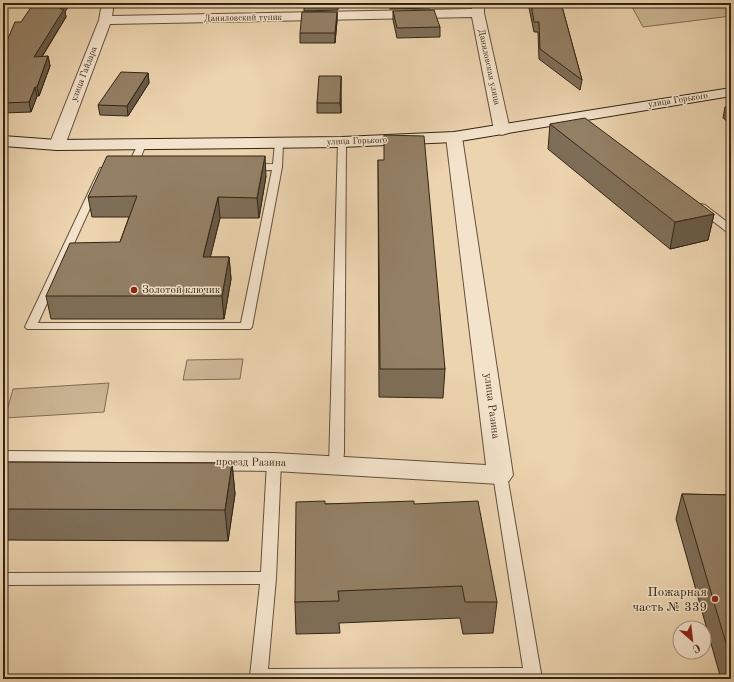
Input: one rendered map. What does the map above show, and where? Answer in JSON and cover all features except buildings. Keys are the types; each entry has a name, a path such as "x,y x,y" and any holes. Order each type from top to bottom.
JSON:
{"street":[{"name":"улица Гайдара","path":"57,145 105,20 108,3"},
{"path":"294,16 296,3"},
{"name":"Даниловский тупик","path":"105,20 294,16 478,8"},
{"name":"Даниловская улица","path":"478,8 502,130"},
{"name":"улица Горького","path":"3,141 57,145 342,142 454,137 586,121 731,92"},
{"name":"улица Разина","path":"454,137 500,475"},
{"name":"проезд Разина","path":"3,460 274,462 500,475"}],"lane":[{"path":"336,466 342,142"},
{"path":"277,167 103,170 31,327 246,327 277,167 279,143"},
{"path":"131,169 142,144"},
{"path":"691,200 731,230"},
{"path":"274,462 268,578 259,676 532,677"},
{"name":"улица Разина","path":"500,475 532,677"},
{"path":"3,579 268,578"}],"shaded area":[{"path":"630,3 731,3 731,16 643,27"},
{"path":"243,359 240,379 183,380 187,360"},
{"path":"109,383 104,412 5,418 13,389"}],"place":[{"name":"Золотой ключик","path":"134,290"},
{"name":"Пожарная часть № 339","path":"715,599"}]}
